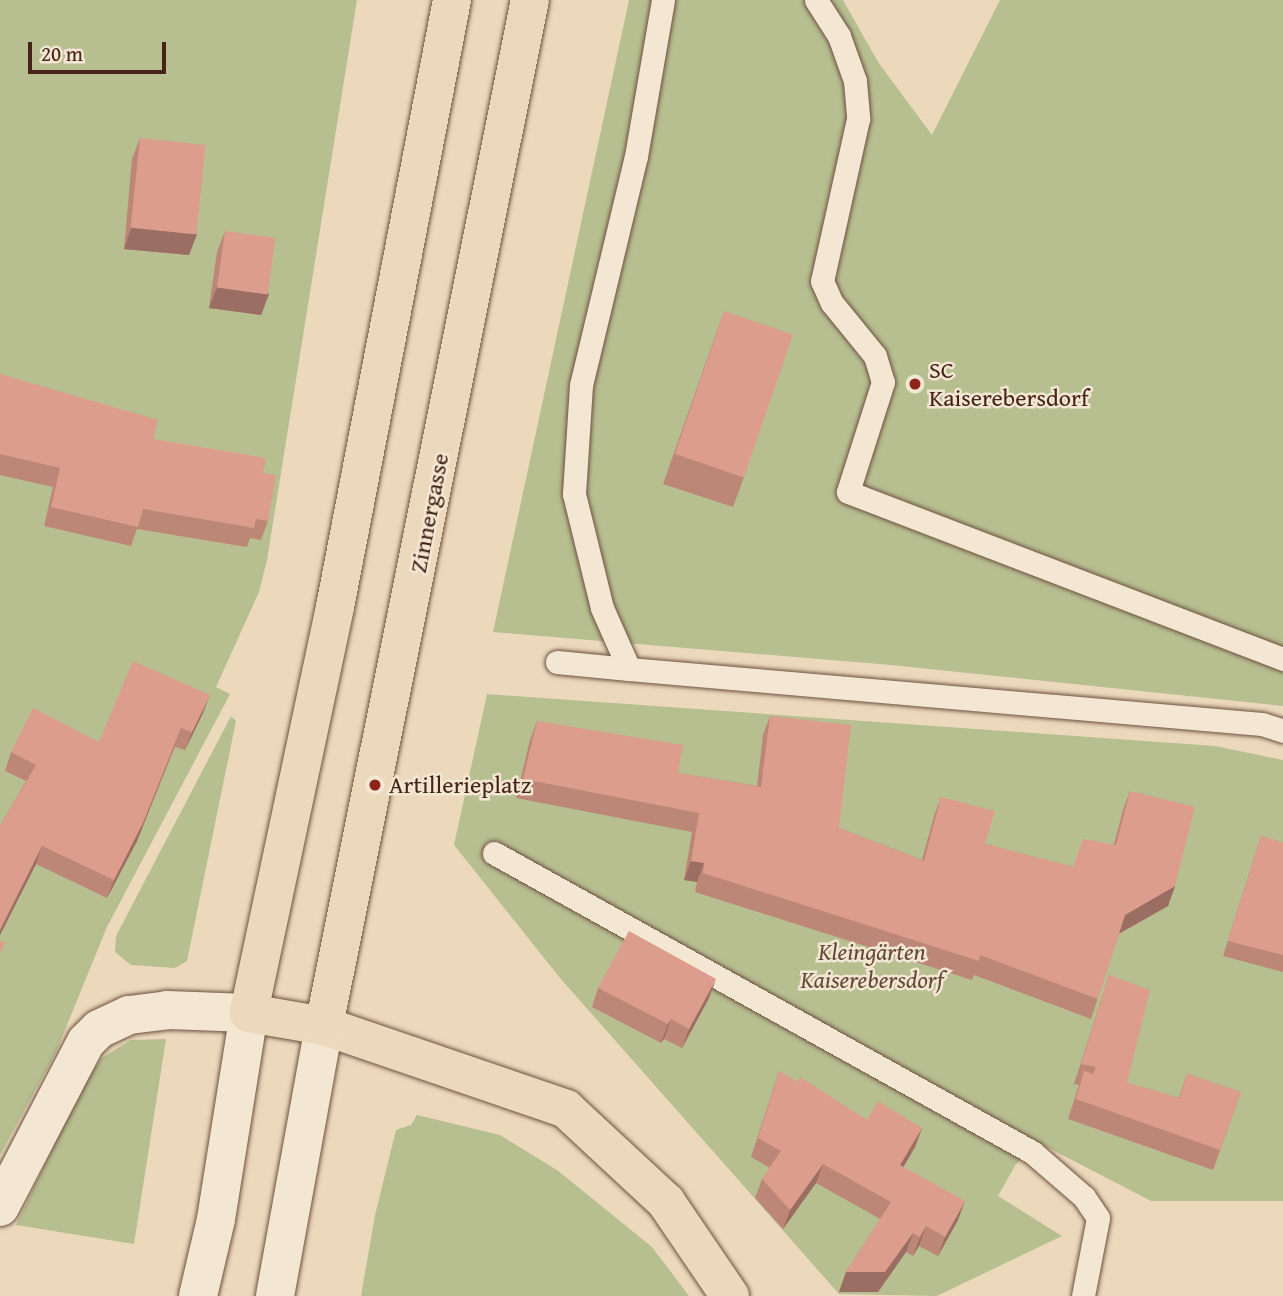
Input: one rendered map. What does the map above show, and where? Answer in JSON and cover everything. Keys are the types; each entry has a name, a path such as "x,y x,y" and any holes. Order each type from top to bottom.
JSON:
{"main road":[{"path":"198,1296 216,1219 249,1013 335,607 452,0"},
{"name":"Zinnergasse","path":"324,1026 530,0"},
{"path":"0,1207 86,1042 99,1028 129,1015 167,1010 249,1013 324,1026 566,1109 666,1202 730,1296"},
{"path":"275,1296 324,1026"}],"lane":[{"path":"629,669 601,608 574,494 581,385 636,156 663,0"},
{"path":"816,0 839,36 855,81 858,119 822,281 832,303 875,355 883,382 848,492 1283,659"},
{"path":"557,663 1262,724 1283,731"},
{"path":"494,853 1032,1152 1084,1196 1098,1218 1083,1296"}],"green space":[{"path":"0,0 357,0 267,560 259,592 216,687 230,694 107,927 56,1052 0,1155"},
{"name":"SC Kaiserebersdorf","path":"629,0 843,0 878,62 932,135 1000,0 1283,0 1283,706 891,665 493,632"},
{"name":"Kleingärten Kaiserebersdorf","path":"487,694 1215,746 1283,760 1283,1201 1151,1201 1041,1144 1016,1164 998,1196 1062,1236 937,1296 839,1294 560,978 454,845"},
{"path":"231,716 236,721 187,961 175,968 131,965 115,952 116,936"},
{"path":"166,1039 134,1244 16,1225 84,1082 103,1057 131,1040"},
{"path":"417,1115 500,1135 557,1170 652,1247 689,1296 361,1296 375,1215 396,1130 411,1125"}],"building":[{"path":"140,138 206,145 196,234 131,228"},
{"path":"225,231 276,238 268,295 217,287"},
{"path":"724,311 793,335 744,478 675,454"},
{"path":"0,374 158,420 153,439 266,458 263,473 276,475 268,521 256,519 254,528 143,509 138,527 51,507 60,468 0,454"},
{"path":"133,661 210,695 192,732 181,728 143,823 114,880 42,846 0,930 0,826 36,765 11,752 33,708 99,742"},
{"path":"770,716 851,725 839,828 924,861 941,797 995,811 985,844 1073,867 1083,839 1116,845 1130,791 1195,807 1175,886 1125,915 1098,999 980,955 979,961 703,873 704,863 691,861 699,813 523,779 537,721 683,745 678,773 761,787"},
{"path":"1261,836 1283,843 1283,955 1228,941"},
{"path":"629,931 716,979 689,1029 671,1019 668,1024 598,988"},
{"path":"0,940 5,943 0,953"},
{"path":"1109,975 1150,990 1127,1083 1180,1098 1187,1074 1241,1092 1220,1150 1076,1099 1084,1071 1093,1074 1096,1067 1081,1064"},
{"path":"779,1071 797,1082 800,1077 867,1120 878,1101 922,1128 900,1165 965,1201 945,1237 926,1226 920,1237 913,1233 885,1272 846,1272 891,1202 823,1164 790,1210 762,1179 781,1151 758,1138"}],"place":[{"name":"SC Kaiserebersdorf","path":"915,384"},
{"name":"Artillerieplatz","path":"375,785"}]}
